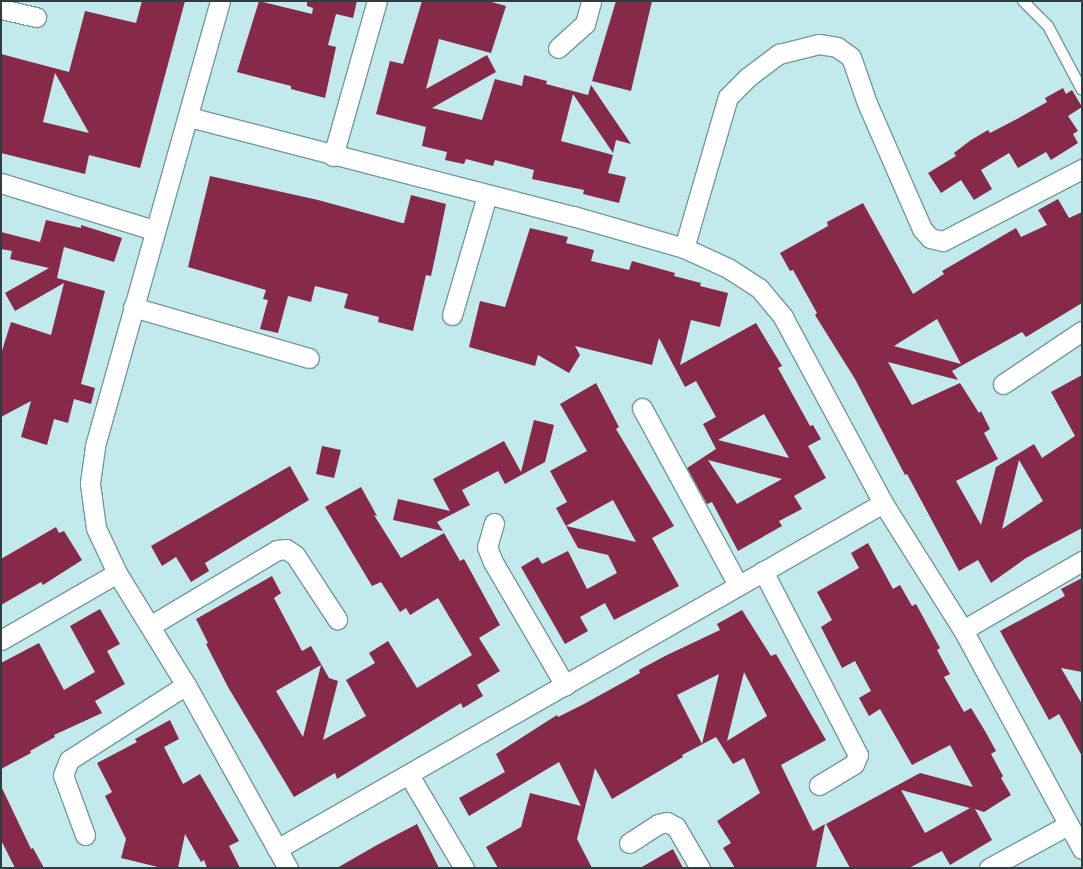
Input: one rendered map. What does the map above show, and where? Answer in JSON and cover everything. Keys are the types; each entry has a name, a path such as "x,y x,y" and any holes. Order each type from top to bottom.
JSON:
{"street":[{"path":"220,1 189,117 154,230 95,447 90,484 96,528 117,573 186,685 288,868"},
{"path":"333,156 377,1"},
{"path":"558,48 585,24 591,1"},
{"path":"1,9 36,17"},
{"path":"684,248 728,98 748,77 779,54 819,44 837,47 851,57 867,103 922,229 930,238 943,241 1082,169"},
{"path":"189,117 333,156 487,194 684,248 728,268 759,288 783,317 883,503 963,630 1082,849"},
{"path":"1,183 154,230"},
{"path":"452,315 487,194"},
{"path":"133,307 309,358"},
{"path":"1003,384 1082,331"},
{"path":"642,408 738,585"},
{"path":"277,849 883,503"},
{"path":"494,523 488,548 493,562 565,685"},
{"path":"150,626 277,550 286,549 295,555 337,619"},
{"path":"963,630 1082,561"},
{"path":"763,571 858,755 854,764 818,785"},
{"path":"1,640 117,573"},
{"path":"85,835 62,776 69,760 186,685"},
{"path":"409,775 464,868"},
{"path":"629,843 658,824 667,822 676,827 700,868"},
{"path":"989,868 1068,825"}],"lane":[{"path":"1023,1 1048,26 1082,90"}],"building":[{"path":"142,1 185,1 140,168 89,155 85,174 1,153 1,54 69,72 85,11 136,23","holes":["55,73 89,133 43,122"]},
{"path":"259,1 312,14 313,8 307,6 307,1 357,1 353,18 336,14 328,45 336,47 325,98 291,89 291,86 237,72"},
{"path":"422,1 488,1 506,6 491,53 439,39 426,89 487,55 496,72 432,108 482,120 495,79 522,86 524,75 547,81 546,84 588,95 591,85 631,144 616,140 613,153 573,94 561,141 613,155 608,173 626,177 619,203 583,194 584,190 532,179 534,170 495,160 493,166 466,159 464,164 445,160 447,152 422,146 426,127 376,114 390,61 403,64"},
{"path":"616,1 652,1 631,91 592,81"},
{"path":"1063,88 1066,94 1072,90 1082,107 1068,116 1078,131 1073,134 1078,143 1051,160 1046,152 1018,168 1009,153 981,170 992,189 974,200 961,180 941,193 928,173 956,156 954,153 971,140 988,130 990,133 1047,102 1045,98"},
{"path":"210,176 318,200 402,223 404,223 411,195 446,204 431,276 426,275 413,331 378,322 379,317 344,308 348,294 315,286 311,302 288,296 278,333 260,329 268,300 263,299 266,290 188,267"},
{"path":"1058,199 1069,218 1082,212 1082,303 1026,337 1022,332 952,371 958,380 888,362 912,405 960,383 979,413 981,411 990,429 984,433 998,459 956,481 981,525 996,467 1034,444 1042,458 1075,436 1051,392 1082,375 1082,528 1026,558 991,583 978,560 959,571 907,474 905,475 855,379 815,315 817,313 793,270 790,271 780,253 828,226 827,222 863,203 913,294 944,274 942,271 1016,228 1021,237 1047,225 1038,210","holes":["937,319 961,364 894,346","1019,460 1043,501 1002,529"]},
{"path":"46,220 81,228 81,225 122,238 114,262 64,247 57,278 105,291 81,384 95,388 91,404 74,399 68,423 54,419 47,445 21,437 31,401 1,417 1,354 11,322 51,335 64,283 15,311 5,293 49,268 10,259 12,251 1,249 1,232 40,242"},
{"path":"530,228 568,237 566,243 594,250 591,261 629,270 632,261 675,273 674,276 701,283 700,286 728,293 720,327 691,320 680,365 756,323 782,366 778,368 810,426 813,425 821,439 808,446 826,478 794,496 802,509 779,521 782,526 738,551 712,502 707,504 687,468 716,449 703,424 716,417 696,381 685,387 659,338 652,365 575,346 580,355 569,373 538,355 535,366 469,347 480,301 505,307","holes":["764,414 789,458 718,440","708,460 782,479 737,504"]},
{"path":"596,383 619,427 616,429 674,526 652,538 679,586 614,620 605,603 580,617 588,631 565,644 521,567 538,557 542,564 568,551 587,589 617,573 608,555 578,548 556,508 567,502 550,471 587,451 560,404","holes":["613,500 636,542 566,526"]},
{"path":"534,420 554,425 545,462 505,484 498,471 462,490 470,505 437,522 443,531 393,520 398,499 450,511 433,479 504,441 521,472"},
{"path":"322,446 341,450 334,478 316,474"},
{"path":"290,466 309,500 205,563 209,571 191,582 176,557 162,566 151,546"},
{"path":"361,487 377,516 374,515 401,558 444,533 460,561 464,559 500,625 479,638 500,671 477,685 483,696 463,708 461,703 337,779 335,773 294,797 228,687 206,644 208,643 196,619 272,576 281,593 274,598 302,651 311,646 329,678 338,681 323,740 366,716 346,680 375,663 369,653 388,641 417,688 472,655 438,598 410,615 406,608 400,612 381,582 372,586 325,507","holes":["321,665 303,737 276,691"]},
{"path":"56,527 59,533 64,531 82,560 43,585 41,582 1,605 1,559"},
{"path":"868,543 893,589 900,585 912,606 916,604 940,648 937,650 950,674 944,677 964,712 971,708 985,731 996,751 991,754 1003,776 1001,778 1011,795 984,812 975,809 992,840 950,865 942,851 909,868 850,868 826,824 920,773 973,787 950,745 912,765 880,709 869,716 859,698 871,691 855,661 842,668 821,627 832,620 817,592 859,568 851,553","holes":["901,790 970,808 925,833"]},
{"path":"1082,578 1082,672 1061,668 1082,704 1082,756 1059,714 1049,720 1000,631 1065,596 1061,589"},
{"path":"100,609 120,644 107,651 125,684 95,701 102,713 54,735 55,737 30,751 31,753 1,769 1,663 39,643 64,690 95,672 70,626"},
{"path":"742,610 771,656 776,654 826,740 781,765 813,831 825,824 816,868 735,868 723,848 731,843 717,821 760,793 744,758 733,764 716,737 682,755 683,757 612,799 595,768 577,839 592,868 498,868 486,847 521,827 530,793 581,806 559,762 469,816 459,798 505,772 496,754 557,715 558,717 584,704 640,673 639,670 720,630 717,624","holes":["744,672 767,716 727,741","719,674 702,744 677,695"]},
{"path":"170,720 179,739 164,747 183,784 200,774 239,841 229,846 240,868 207,868 204,860 201,862 185,834 178,868 162,868 121,858 126,839 105,796 112,792 97,763 137,742 135,739"},
{"path":"1,786 31,849 33,848 44,868 15,868 1,840"},
{"path":"417,824 439,868 337,868 377,845"},
{"path":"673,849 683,868 640,868"}]}
